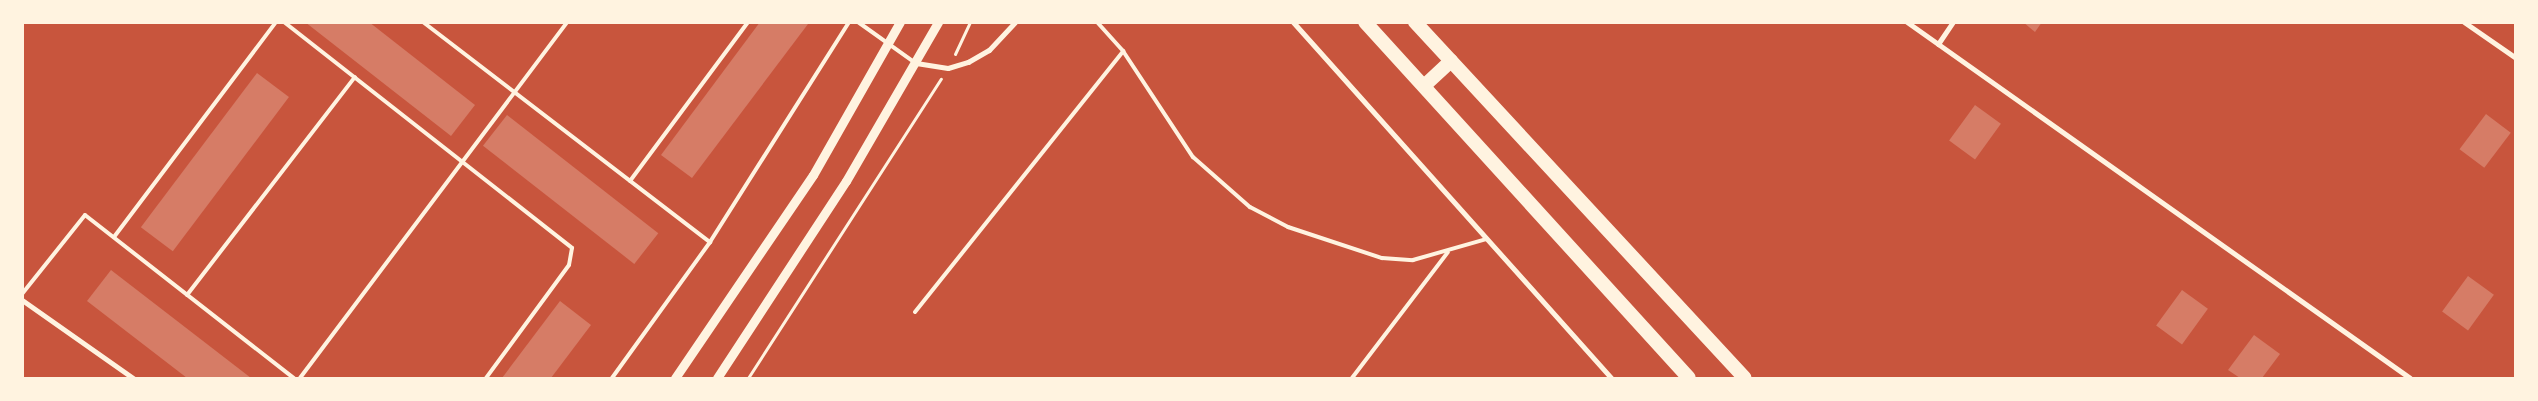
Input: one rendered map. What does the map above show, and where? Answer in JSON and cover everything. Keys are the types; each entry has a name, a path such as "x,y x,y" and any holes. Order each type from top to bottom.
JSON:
{"highway":[{"path":"1365,22 1683,377"},
{"path":"1415,22 1745,378"},
{"path":"1424,86 1451,61"}],"street":[{"path":"675,378 813,175 900,22"},
{"path":"717,378 846,181 938,22"},
{"path":"916,63 948,68 988,50 1015,22"},
{"path":"1293,22 1611,378"},
{"path":"1907,22 2410,378"},
{"path":"1938,44 1953,22"},
{"path":"2464,22 2516,58"},
{"path":"22,300 133,378"}],"lane":[{"path":"114,237 276,22"},
{"path":"284,22 572,248 569,265 486,378"},
{"path":"423,22 710,242"},
{"path":"300,378 567,22"},
{"path":"630,181 748,22"},
{"path":"612,378 710,242 849,22"},
{"path":"858,22 887,47 916,63"},
{"path":"1097,22 1123,51 1193,157 1250,207 1288,227 1382,258 1412,260 1448,252 1486,239"},
{"path":"915,312 1123,51"},
{"path":"187,295 355,78"},
{"path":"22,294 84,215 294,378"},
{"path":"1352,378 1448,252"}],"path":[{"path":"748,378 948,68 970,22"}],"building":[{"path":"305,22 369,22 475,105 451,136"},
{"path":"760,22 808,24 692,178 661,155"},
{"path":"2023,22 2042,22 2035,32"},
{"path":"257,73 289,97 173,251 141,227"},
{"path":"1975,105 2001,124 1975,159 1949,141"},
{"path":"2486,114 2511,133 2484,168 2460,149"},
{"path":"507,115 658,233 634,264 483,146"},
{"path":"111,270 251,378 187,378 87,301"},
{"path":"2468,276 2494,295 2468,330 2442,312"},
{"path":"2182,290 2208,309 2182,344 2156,326"},
{"path":"560,301 591,325 551,378 502,378"},
{"path":"2254,335 2280,354 2262,378 2240,378 2228,370"}]}
